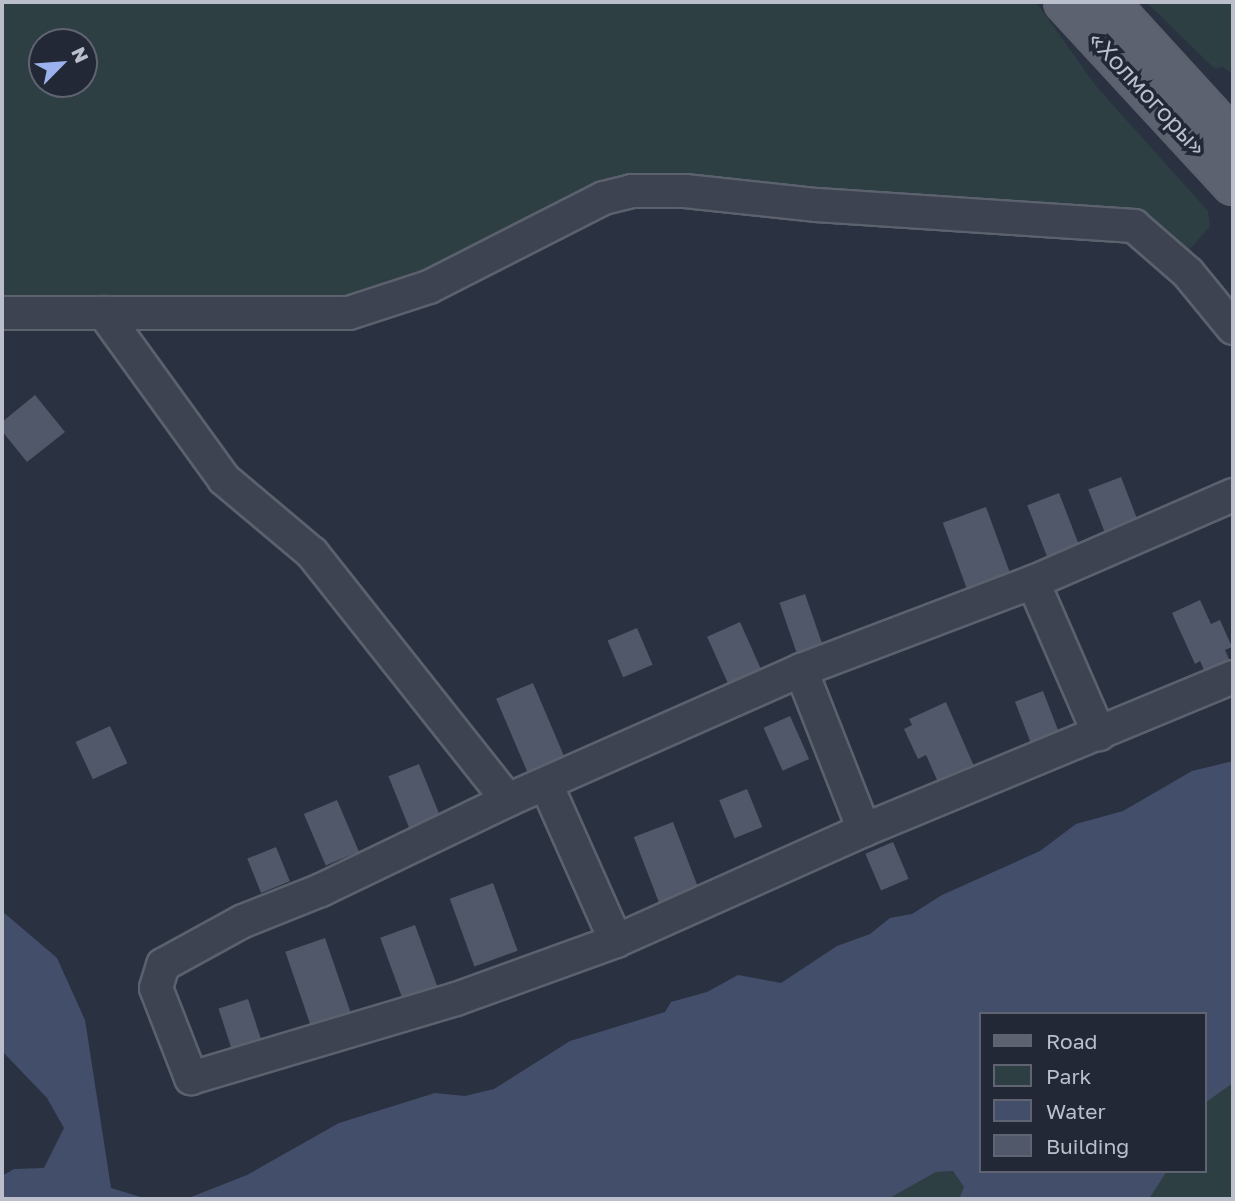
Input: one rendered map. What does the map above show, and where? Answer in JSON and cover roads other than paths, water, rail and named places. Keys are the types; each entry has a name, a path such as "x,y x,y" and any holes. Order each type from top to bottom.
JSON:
{"main road":[{"name":"«Холмогоры»","path":"1064,2 1233,185"},
{"name":"«Холмогоры»","path":"1108,2 1233,139"}],"street":[{"path":"2,313 349,313 429,288 604,198 632,191 685,191 817,205 1133,226 1188,273 1233,328"},
{"path":"104,313 225,479 312,553 508,800"},
{"path":"1233,495 1033,582 801,670 508,800 321,890 243,921 163,965 156,988 191,1078 456,999 616,942 864,830 1233,677"},
{"path":"1033,582 1099,734"},
{"path":"801,670 864,830"},
{"path":"547,784 616,942"}],"water":[{"path":"1233,761 1233,1083 1207,1102 1207,1012 979,1012 979,1173 1166,1173 1149,1199 959,1199 964,1187 953,1171 936,1172 888,1199 186,1199 247,1175 339,1123 435,1093 465,1096 494,1089 570,1041 665,1012 671,1002 707,992 738,975 781,983 837,946 870,934 890,918 912,914 942,895 1040,851 1076,824 1123,811 1192,771"},
{"path":"2,911 57,958 85,1020 111,1188 147,1199 2,1199 2,1176 14,1169 44,1168 64,1128 47,1098 2,1051"}]}
